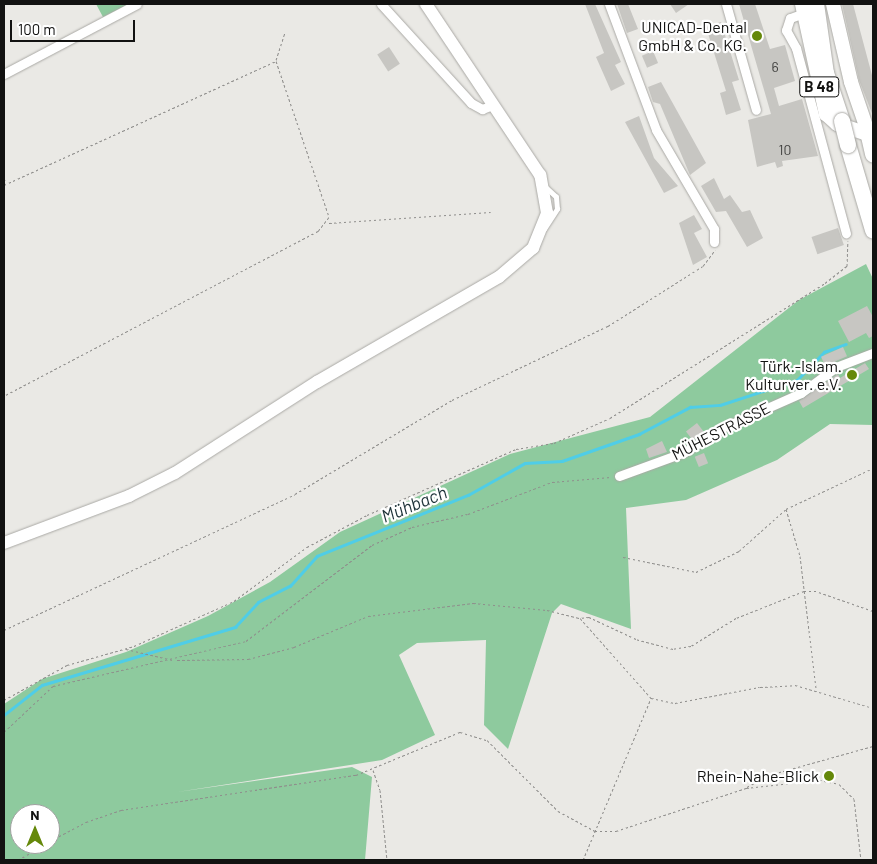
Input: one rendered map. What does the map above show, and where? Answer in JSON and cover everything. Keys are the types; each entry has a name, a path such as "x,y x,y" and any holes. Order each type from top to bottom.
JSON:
{"highway":[{"path":"810,8 826,73 873,230"},
{"path":"871,134 873,154"}],"main road":[{"path":"4,543 121,500 175,473 317,382 499,277 528,254 543,230 544,187 426,4"},
{"name":"B 48","path":"833,4 851,82 871,134"},
{"name":"B 48","path":"810,8 826,114 837,124 871,134"}],"street":[{"path":"4,74 137,4"},
{"path":"381,4 471,104 482,109 493,106"},
{"path":"609,4 656,130 714,229 714,242"},
{"path":"726,4 756,110"},
{"path":"810,8 790,18 786,30 796,48 846,233"},
{"name":"MÜHESTRASSE","path":"619,476 685,452 722,428 801,393 836,367 873,353"}],"path":[{"path":"285,32 276,61 326,200 328,223"},
{"path":"4,178 5,184 276,61"},
{"path":"4,396 328,223 491,212"},
{"path":"4,700 67,665 125,648 234,601 307,547 367,515 516,449 554,443 610,418 847,266 851,255 846,233"},
{"path":"4,630 296,494 452,400 608,326 703,266 715,253 714,242"},
{"path":"623,557 696,572 739,551 786,509 873,468"},
{"path":"4,732 53,686 176,660 246,641 372,545 412,527 468,514 552,482 619,476"},
{"path":"786,509 793,522 816,689"},
{"path":"125,648 176,660 248,659 294,647 368,616 474,603 547,610 580,618 589,617 652,644 682,648 751,611 804,591 816,591 873,611"},
{"path":"580,618 651,698 675,703 760,687 816,689 873,708"},
{"path":"582,860 596,831 651,698"},
{"path":"60,836 86,822 121,810 373,770 443,736 478,735 558,811 596,831 616,831 746,788 769,775 873,746"},
{"path":"373,770 380,790 387,860"},
{"path":"746,788 820,780 839,784 854,799 862,860"}],"green space":[{"path":"96,4 129,4 103,17"},
{"path":"866,264 873,279 873,425 830,424 777,460 686,500 626,508 631,629 561,604 552,613 508,749 484,725 486,640 417,643 399,655 435,735 382,760 177,792 352,767 372,777 365,860 4,860 4,704 42,679 126,652 208,616 270,582 340,532 510,454 650,417 799,300"}],"building":[{"path":"585,4 595,4 621,62 615,65 625,84 611,91 596,57 604,53"},
{"path":"617,4 628,4 638,29 627,33"},
{"path":"670,4 689,4 676,13"},
{"path":"739,4 755,4 770,49 785,45 795,81 774,88 779,106 802,99 818,156 782,161 783,166 777,168 775,162 757,167 748,120 771,114"},
{"path":"842,4 853,4 873,79 873,116 859,80"},
{"path":"721,22 739,80 732,82 741,110 726,115 720,93 726,91 706,27"},
{"path":"389,47 400,64 388,71 377,55"},
{"path":"653,51 658,63 647,68 642,56"},
{"path":"661,82 706,163 690,175 660,104 653,102 648,87"},
{"path":"639,116 654,158 678,186 664,193 625,122"},
{"path":"714,178 724,199 730,195 742,212 750,210 763,238 747,247 726,211 716,212 701,186"},
{"path":"694,215 702,229 694,233 707,257 693,265 679,223"},
{"path":"838,228 844,245 817,254 812,237"},
{"path":"867,306 873,317 873,336 869,338 866,333 849,342 838,321"},
{"path":"843,347 847,356 825,366 821,357"},
{"path":"865,363 869,369 803,408 799,401 838,374 840,378"},
{"path":"697,423 704,432 693,440 686,432"},
{"path":"662,441 667,452 649,458 646,449"},
{"path":"704,453 708,463 699,467 695,457"}],"waterway":[{"name":"Mühbach","path":"4,715 42,685 235,627 258,602 290,586 317,556 468,495 525,463 562,461 639,434 690,407 720,405 797,380 824,352 846,344"}],"place":[{"name":"UNICAD-Dental GmbH & Co. KG.","path":"757,36"},
{"name":"Türk.-Islam. Kulturver. e.V.","path":"852,375"},
{"name":"Rhein-Nahe-Blick","path":"829,776"}]}
